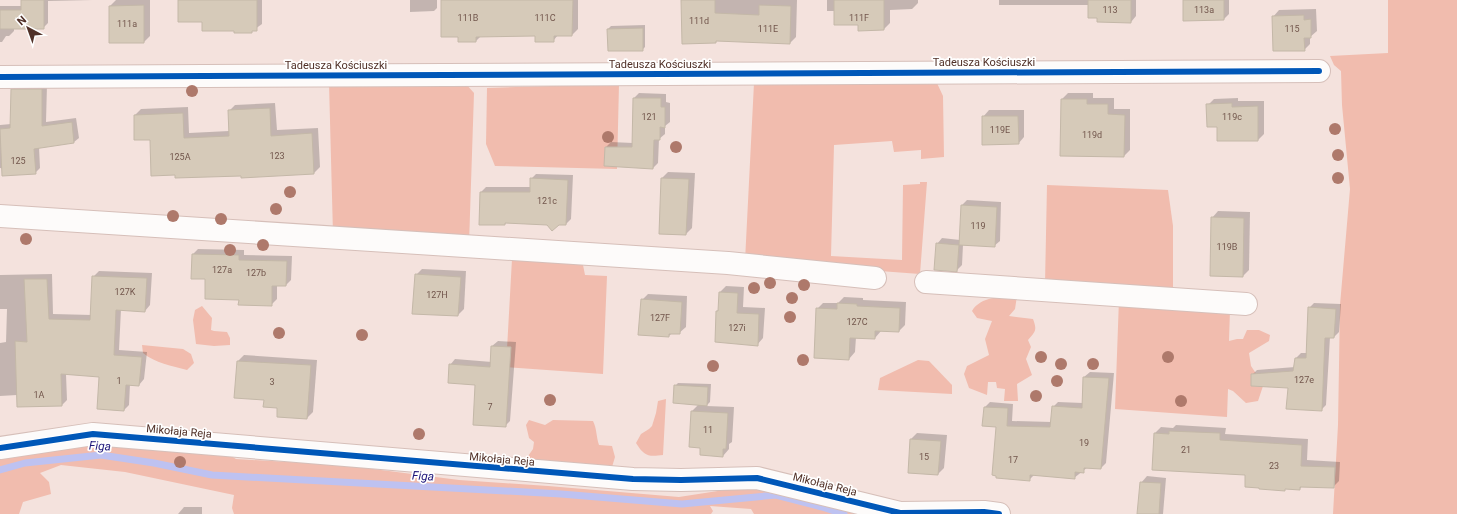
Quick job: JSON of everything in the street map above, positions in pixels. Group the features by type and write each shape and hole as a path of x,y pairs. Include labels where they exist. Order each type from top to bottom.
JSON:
{"street":[{"name":"Tadeusza Kościuszki","path":"0,77 1319,71"},
{"path":"0,216 728,263 875,278"},
{"path":"926,282 1246,304"},
{"name":"Mikołaja Reja","path":"0,448 93,434 633,479 681,480 757,478 900,513 984,512 999,514"}],"shaded area":[{"path":"1388,0 1457,0 1457,514 1333,514 1338,425 1340,305 1350,189 1342,105 1341,71 1334,65 1330,56 1388,53"},
{"path":"936,81 943,96 944,157 921,159 921,150 894,152 892,141 834,145 831,256 902,260 903,185 927,182 920,274 745,261 754,83"},
{"path":"329,83 465,83 474,93 469,244 333,234"},
{"path":"619,84 617,169 495,166 486,144 487,88"},
{"path":"1047,185 1168,190 1173,226 1173,293 1045,284"},
{"path":"512,259 583,265 585,275 607,276 603,374 506,367"},
{"path":"1017,296 1015,309 1009,316 1033,319 1035,326 1034,332 1028,340 1031,347 1026,359 1032,375 1017,384 1018,401 1004,401 1005,389 997,388 996,382 988,382 987,395 969,388 964,374 967,366 989,355 985,339 992,321 977,318 972,311 981,302 992,298"},
{"path":"1119,299 1230,310 1229,341 1243,339 1247,330 1259,330 1270,335 1269,341 1249,353 1251,366 1263,386 1258,401 1246,403 1233,391 1228,389 1227,417 1115,409"},
{"path":"202,306 212,318 211,330 227,332 230,338 230,345 214,346 196,344 193,320 195,310"},
{"path":"142,345 183,349 191,354 194,363 187,370 164,364 143,353"},
{"path":"918,360 929,361 952,385 952,394 878,390 880,378"},
{"path":"666,399 663,455 650,456 641,451 636,443 641,434 652,426 658,401"},
{"path":"529,420 545,425 553,420 593,421 599,445 612,446 615,457 612,467 528,466 526,459 533,449 534,442 529,438 526,425"},
{"path":"79,446 151,448 231,456 236,459 342,465 459,480 679,497 750,486 870,514 754,514 751,509 710,506 713,511 711,514 234,514 232,508 234,495 125,472 61,465 40,473 49,482 51,494 23,502 19,514 0,514 0,455"}],"building":[{"path":"21,0 44,0 44,29 0,29 0,10 21,10"},
{"path":"178,0 257,0 257,31 252,31 252,33 234,33 234,31 202,31 202,22 178,22"},
{"path":"441,0 573,0 572,36 554,36 554,42 535,42 535,36 476,37 476,42 458,42 458,37 441,37"},
{"path":"681,0 715,0 715,13 759,15 759,5 791,6 790,44 716,41 716,43 682,44"},
{"path":"834,0 884,0 884,30 858,31 858,25 834,25"},
{"path":"1088,0 1131,0 1131,23 1097,22 1097,18 1088,18"},
{"path":"1183,0 1224,0 1224,20 1183,21"},
{"path":"144,5 144,43 109,43 109,6"},
{"path":"1304,15 1304,20 1311,19 1311,38 1304,38 1305,51 1273,51 1272,16"},
{"path":"643,28 643,51 608,51 607,29"},
{"path":"11,89 42,89 42,126 72,122 74,143 34,149 36,174 2,176 0,129 10,128"},
{"path":"633,98 661,98 661,107 665,107 665,128 660,127 660,140 654,140 653,169 604,166 605,147 632,147"},
{"path":"1061,99 1087,99 1087,104 1108,104 1108,114 1125,115 1124,157 1060,156"},
{"path":"1232,103 1232,107 1258,106 1258,141 1217,141 1217,127 1207,127 1206,104"},
{"path":"270,108 271,136 312,133 314,174 241,178 241,176 175,178 175,175 151,176 150,140 134,140 134,115 183,113 184,138 229,136 228,110"},
{"path":"982,116 1018,116 1019,144 982,145"},
{"path":"530,178 568,180 566,225 559,225 552,231 547,225 505,223 505,225 479,225 480,192 530,192"},
{"path":"661,178 689,179 686,235 659,234"},
{"path":"961,205 997,207 995,247 959,245"},
{"path":"1211,217 1244,218 1243,277 1210,276"},
{"path":"936,243 959,245 957,272 934,270"},
{"path":"192,254 239,255 239,260 287,261 286,286 272,286 272,306 238,305 239,300 205,299 205,279 191,279"},
{"path":"415,274 461,277 458,316 412,314"},
{"path":"92,276 147,278 145,312 116,310 114,355 142,357 139,386 126,385 124,411 97,409 99,377 61,374 62,406 17,407 15,341 27,342 24,279 47,279 49,319 90,320"},
{"path":"719,292 738,293 737,313 759,314 758,346 715,342 716,311 718,311"},
{"path":"641,299 682,302 680,334 669,334 669,337 638,335"},
{"path":"837,303 857,304 857,306 900,308 899,332 875,331 875,339 850,338 849,360 814,358 816,308 837,309"},
{"path":"1308,307 1336,309 1334,338 1325,338 1322,411 1286,409 1288,388 1251,386 1251,374 1293,371 1295,358 1306,358"},
{"path":"491,346 511,347 506,427 473,425 475,385 448,383 449,364 490,367"},
{"path":"237,361 311,365 307,419 277,417 277,408 263,407 264,400 234,398"},
{"path":"1083,377 1109,378 1101,469 1084,468 1084,473 1075,472 1075,479 1030,475 1030,481 996,478 996,476 992,475 996,427 982,426 984,407 1008,408 1007,426 1050,427 1052,406 1082,408"},
{"path":"674,385 708,387 707,406 673,403"},
{"path":"691,411 728,413 726,449 723,449 723,457 700,455 700,448 689,447"},
{"path":"1169,431 1220,433 1220,440 1302,445 1301,466 1335,467 1334,488 1300,487 1300,490 1285,489 1285,491 1259,489 1245,487 1245,475 1152,470 1154,433 1169,434"},
{"path":"910,439 941,441 938,475 908,473"},
{"path":"1140,482 1161,483 1159,514 1137,514"}],"waterway":[{"name":"Figa","path":"0,470 25,463 101,455 154,463 212,475 561,494 682,504 776,495 844,514"}],"cycle path":[{"path":"0,77 1319,71"},
{"path":"0,448 93,434 633,479 681,480 757,478 900,513 984,512 999,514"}]}
